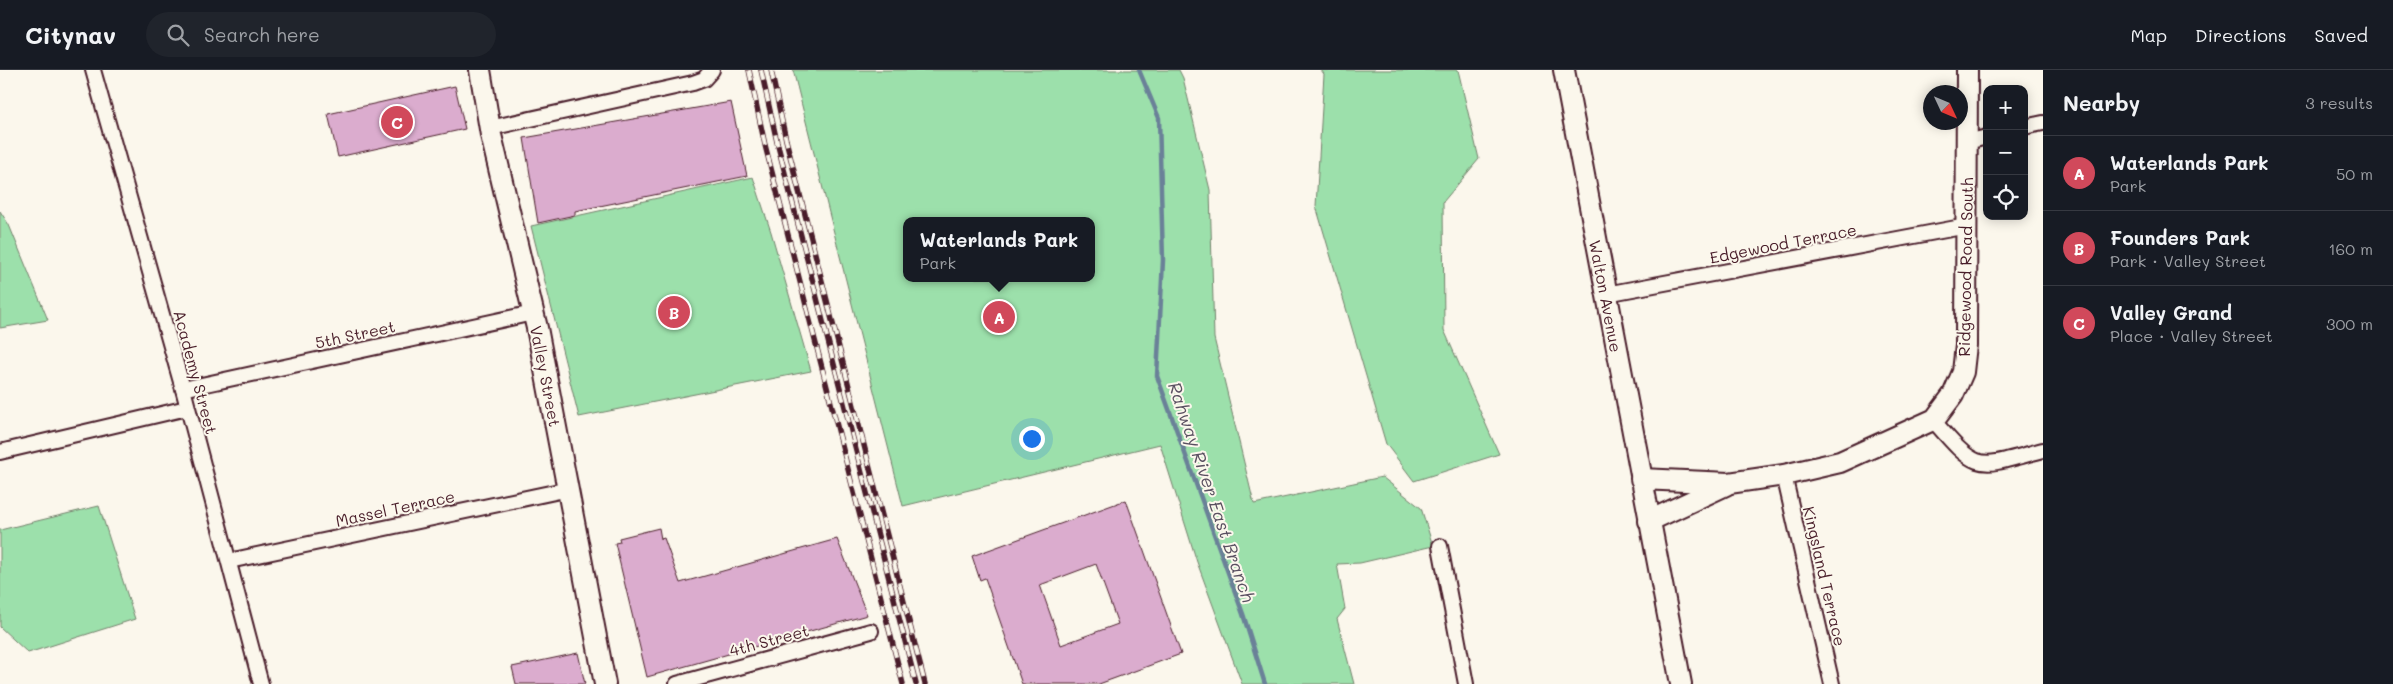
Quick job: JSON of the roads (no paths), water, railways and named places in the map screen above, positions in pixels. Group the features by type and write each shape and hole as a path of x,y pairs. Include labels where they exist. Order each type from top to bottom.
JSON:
{"street":[{"name":"Academy Street","path":"93,70 183,389 261,684"},
{"name":"Valley Street","path":"480,70 490,128 534,313 605,684"},
{"path":"490,128 693,83 704,79 712,70"},
{"name":"Walton Avenue","path":"1564,70 1680,684"},
{"name":"Ridgewood Road South","path":"1641,479 1730,483 1784,475 1840,462 1933,420 1953,395 1963,372 1966,345 1967,70"},
{"path":"2028,126 2043,123"},
{"path":"1967,142 1983,138"},
{"name":"Edgewood Terrace","path":"1606,294 1967,226"},
{"name":"5th Street","path":"183,389 534,313"},
{"path":"0,452 188,408"},
{"path":"1933,420 1968,458 1988,465 2043,450"},
{"name":"Kingsland Terrace","path":"1784,475 1832,684"},
{"name":"Ridgewood Road South","path":"1649,521 1730,483"},
{"name":"Massel Terrace","path":"229,561 568,489"},
{"path":"1440,546 1466,684"},
{"name":"4th Street","path":"677,684 871,632"}],"waterway":[{"name":"Rahway River East Branch","path":"1139,70 1159,118 1163,260 1157,376 1243,614 1265,684"}],"railway":[{"path":"749,70 765,145 903,684"},
{"path":"761,70 777,142 916,684"},
{"path":"771,70 786,140 925,684"}],"place":[{"name":"Valley Grand","path":"397,122"},
{"name":"Founders Park","path":"674,312"},
{"name":"Waterlands Park","path":"999,317"}]}
